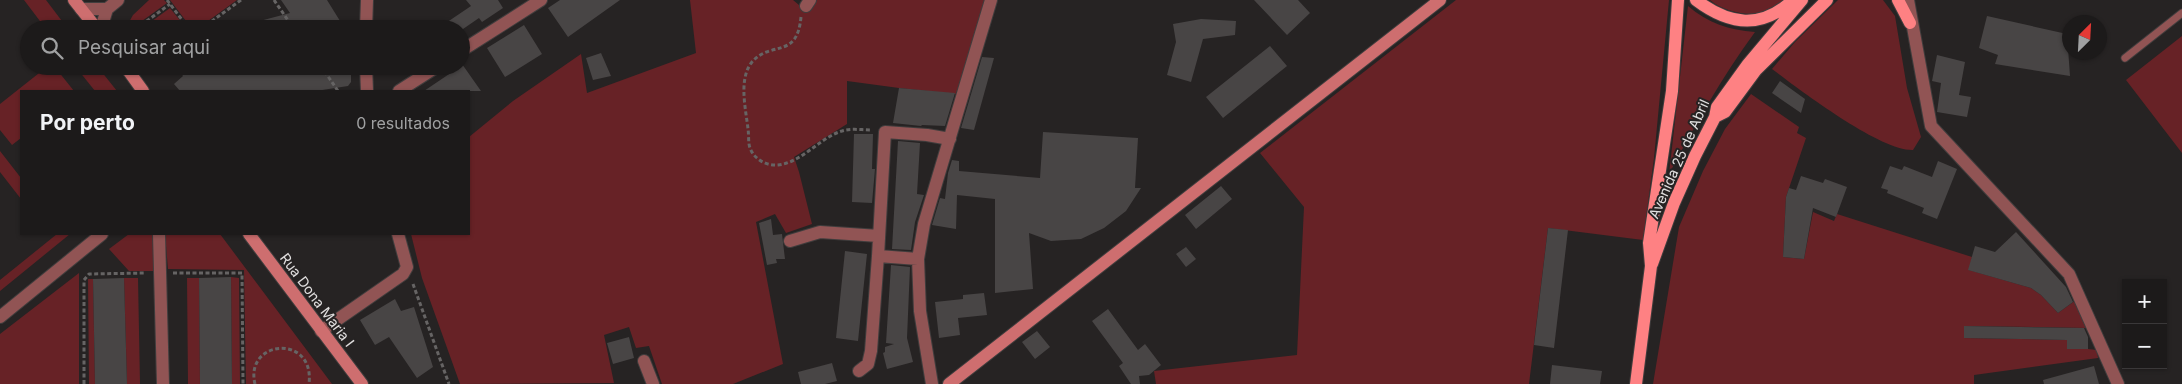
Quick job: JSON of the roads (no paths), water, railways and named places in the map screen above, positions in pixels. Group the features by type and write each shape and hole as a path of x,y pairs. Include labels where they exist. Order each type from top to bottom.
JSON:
{"main road":[{"path":"949,384 1440,0"},
{"name":"Avenida 25 de Abril","path":"1636,384 1650,266 1649,243 1672,91 1678,0"},
{"path":"1696,0 1709,10 1744,21 1771,16 1793,0"},
{"name":"Avenida 25 de Abril","path":"1650,266 1674,203 1715,117 1717,107 1748,64 1802,0"},
{"path":"1715,117 1725,112 1756,70 1827,0"},
{"path":"1898,0 1910,23"},
{"path":"78,5 90,20"},
{"path":"131,75 142,90"},
{"name":"Rua Dona Maria I","path":"250,235 362,384"}],"street":[{"path":"104,20 107,9 118,0"},
{"path":"366,0 366,20"},
{"path":"470,45 541,0"},
{"path":"932,384 922,330 918,259 924,224 991,0"},
{"path":"1908,0 1910,23 1930,126 2069,274 2118,384"},
{"path":"78,5 107,9"},
{"path":"366,75 367,90"},
{"path":"401,90 424,75"},
{"path":"859,372 868,364 871,351 885,132 927,135 950,139"},
{"path":"790,241 820,232 879,236"},
{"path":"0,317 101,235"},
{"path":"159,235 163,384"},
{"path":"321,331 403,274 407,268 398,235"},
{"path":"878,256 918,259"},
{"path":"644,361 653,384"}],"lane":[{"path":"2125,58 2182,13"}]}
